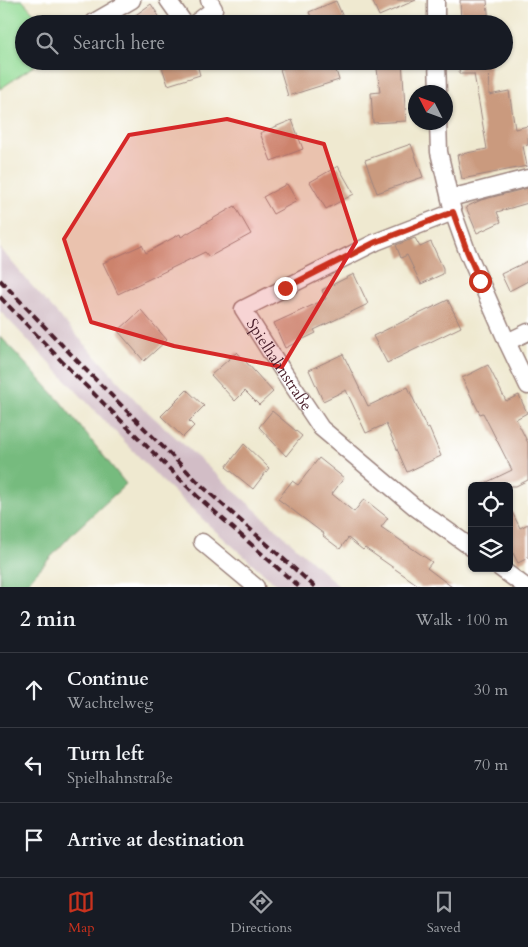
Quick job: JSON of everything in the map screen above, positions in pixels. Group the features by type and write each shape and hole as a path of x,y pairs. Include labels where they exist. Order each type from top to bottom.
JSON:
{"street":[{"path":"106,15 132,0"},
{"path":"168,0 179,15"},
{"path":"206,15 214,9 209,0"},
{"path":"436,0 436,15"},
{"path":"437,70 438,85"},
{"path":"438,130 439,152 451,205 467,251 528,386"},
{"path":"451,205 528,178"},
{"name":"Spielhahnstraße","path":"451,205 243,309 321,428 416,508 468,545"},
{"path":"507,342 528,332"},
{"path":"202,542 256,587"},
{"path":"505,572 526,587"}],"highlighted area":[{"path":"227,119 324,144 356,242 282,367 174,346 91,322 64,239 129,135"}],"shaded area":[{"path":"0,248 139,404 340,587 279,587 161,480 0,311"}],"green space":[{"path":"0,0 22,0 36,15 15,15 15,70 28,70 0,89"},
{"path":"0,336 59,400 126,484 75,531 23,587 0,587"}],"building":[{"path":"372,0 416,0 381,15 379,15"},
{"path":"460,0 487,0 488,15 461,15"},
{"path":"336,1 342,15 310,15 309,12"},
{"path":"151,4 158,15 136,15"},
{"path":"163,70 199,70 200,75 168,85"},
{"path":"280,70 336,70 339,80 288,96"},
{"path":"377,70 403,70 406,121 373,123 371,93 380,92"},
{"path":"459,70 490,70 489,95 509,91 515,129 528,126 528,145 523,146 527,166 462,179 457,155 487,149 474,74 459,74"},
{"path":"292,120 303,149 271,161 260,133"},
{"path":"411,144 423,177 377,193 365,160"},
{"path":"338,166 354,194 326,209 310,182"},
{"path":"287,184 297,201 273,214 263,197"},
{"path":"528,188 528,203 497,212 501,222 477,233 466,207 481,200"},
{"path":"235,206 251,234 209,257 205,252 118,294 103,263 142,245 146,253 180,234 181,237"},
{"path":"415,238 420,247 431,242 443,268 443,274 421,284 407,255 401,258 396,245"},
{"path":"528,261 528,281 509,291 501,274"},
{"path":"354,274 368,304 314,330 316,333 285,348 274,323 326,299 322,290"},
{"path":"448,300 461,327 387,363 373,336"},
{"path":"141,310 167,340 144,361 118,331"},
{"path":"237,352 273,392 259,405 245,391 235,401 211,375"},
{"path":"343,354 368,406 408,387 441,456 407,472 386,424 366,433 346,390 323,401 309,370"},
{"path":"488,365 506,401 519,395 527,413 516,419 528,443 528,480 516,486 513,486 513,482 487,482 512,470 483,413 480,414 462,378"},
{"path":"187,390 204,406 189,421 194,426 183,437 161,416"},
{"path":"272,411 302,436 286,456 259,427"},
{"path":"244,444 269,468 253,489 226,467"},
{"path":"319,458 344,478 332,494 354,512 364,499 388,518 381,527 432,562 427,568 452,587 421,587 365,548 363,550 348,538 340,549 323,536 324,534 278,499 292,481 298,485"},
{"path":"513,514 520,528 528,524 528,558 518,563 513,553"}],"railway":[{"path":"0,280 85,369 203,487 315,587"},
{"path":"0,297 76,376 197,496 299,587"}],"route":[{"path":"285,288 376,242 453,212 480,281"}]}
